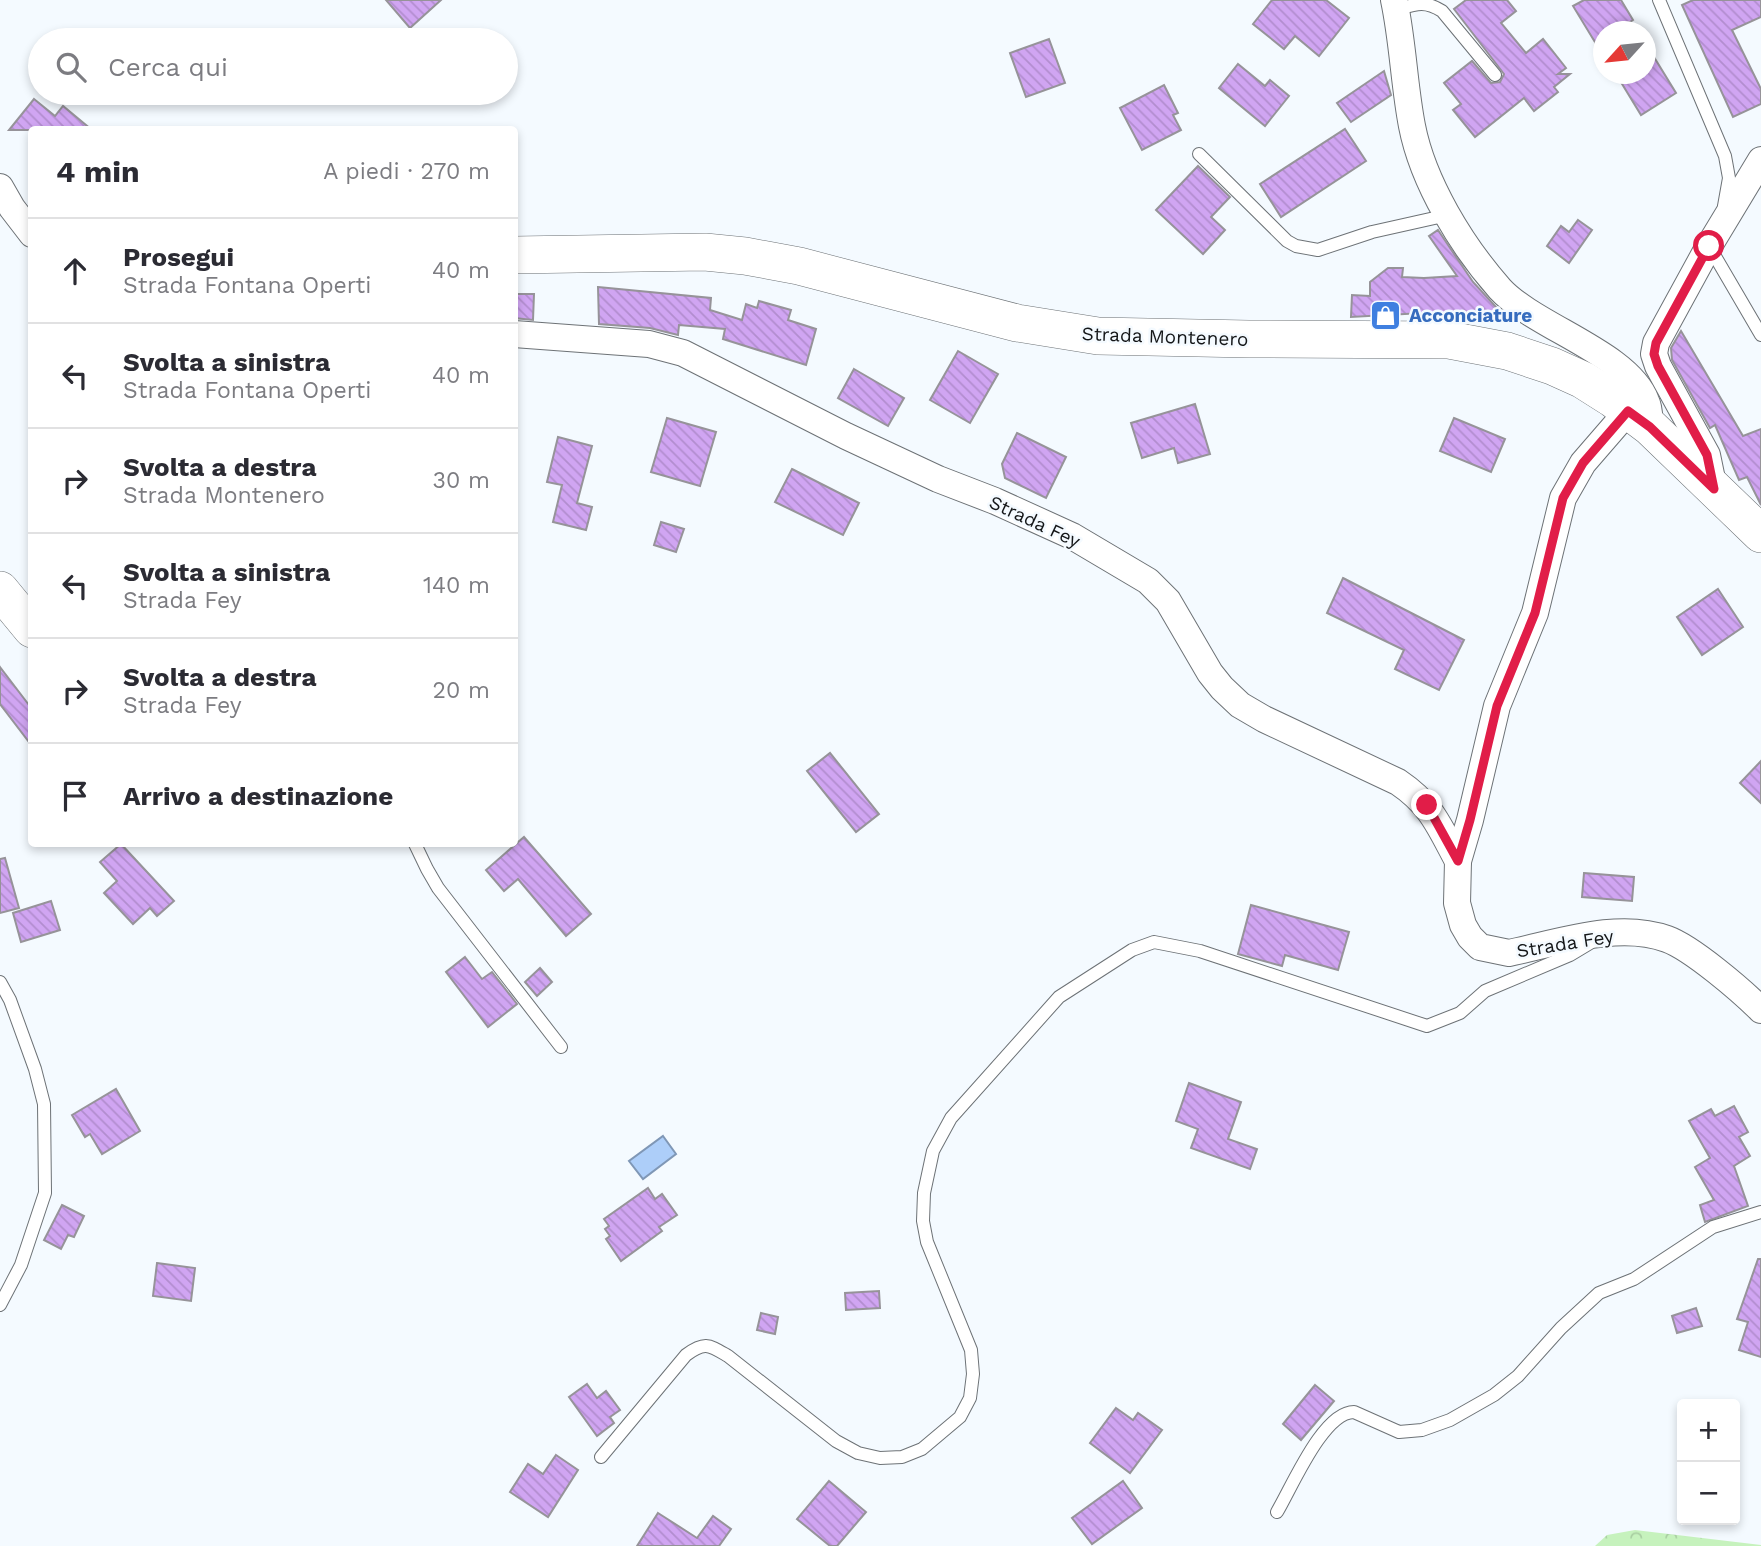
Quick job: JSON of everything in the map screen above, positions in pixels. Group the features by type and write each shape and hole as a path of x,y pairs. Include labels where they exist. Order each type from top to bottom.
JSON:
{"main road":[{"name":"Strada Montenero","path":"518,255 705,252 745,256 799,266 1017,323 1098,336 1449,340 1507,351 1583,380 1639,419 1761,534"},
{"path":"0,590 28,624"}],"street":[{"path":"1395,5 1412,125 1419,154 1448,215 1488,274 1503,291 1522,307 1606,358 1631,379 1646,400 1639,419"},
{"path":"1714,489 1707,455 1654,354 1656,343 1714,237 1761,160"},
{"path":"0,187 28,229"},
{"name":"Strada Fey","path":"518,334 649,344 683,354 938,480 995,501 1072,536 1148,581 1168,601 1210,673 1240,705 1264,719 1389,777 1414,793 1427,805 1458,861"},
{"name":"Strada Fey","path":"1639,419 1583,463 1563,498 1535,613 1497,706 1458,861 1457,903 1464,925 1480,947 1509,953 1605,933 1643,934 1666,939 1679,945 1747,996 1761,1010"}],"lane":[{"path":"1659,0 1725,156 1729,178 1714,237 1761,335"},
{"path":"1395,5 1423,2 1433,4 1442,11 1495,75"},
{"path":"1199,153 1287,241 1304,248 1327,248 1372,232 1448,215"},
{"path":"416,847 438,888 561,1047"},
{"path":"601,1457 686,1355 699,1346 711,1346 728,1356 836,1441 858,1453 880,1458 902,1457 922,1449 960,1417 970,1398 973,1374 971,1350 927,1242 923,1221 924,1193 933,1151 950,1118 1059,996 1132,950 1154,942 1200,951 1426,1026 1461,1013 1485,991 1570,955 1605,933"},
{"path":"0,982 10,1000 35,1069 44,1104 45,1193 21,1265 0,1305"},
{"path":"1278,1512 1316,1442 1336,1418 1347,1412 1354,1412 1399,1432 1422,1430 1450,1420 1494,1395 1518,1376 1561,1328 1599,1293 1634,1279 1713,1227 1761,1212"}],"green space":[{"path":"1635,1530 1761,1546 1595,1546 1607,1535"}],"water":[{"path":"663,1136 676,1154 643,1179 629,1161"}],"building":[{"path":"386,0 441,0 410,28"},
{"path":"1272,0 1326,0 1349,18 1319,56 1295,36 1284,49 1253,24"},
{"path":"1466,0 1507,0 1516,11 1501,23 1526,53 1543,39 1566,68 1558,74 1570,74 1554,87 1558,92 1534,111 1524,98 1475,137 1453,110 1461,104 1444,83 1472,61 1491,83 1500,82 1504,74 1454,9"},
{"path":"1584,0 1621,0 1633,20 1593,21 1593,39 1573,6"},
{"path":"1693,0 1761,0 1761,17 1732,30 1761,89 1761,104 1733,117 1682,5"},
{"path":"1049,39 1065,83 1026,97 1010,53"},
{"path":"1656,60 1676,93 1641,115 1622,84 1656,84"},
{"path":"1238,64 1265,86 1270,80 1289,96 1265,126 1219,88"},
{"path":"1384,71 1391,95 1351,122 1337,103"},
{"path":"1164,85 1178,113 1173,115 1181,130 1142,150 1120,108"},
{"path":"29,105 41,105 55,116 63,106 87,126 28,126 28,130 9,130"},
{"path":"1345,129 1366,161 1281,217 1260,184"},
{"path":"1198,166 1230,197 1211,217 1225,230 1203,254 1156,210"},
{"path":"1578,220 1592,230 1569,263 1547,246 1561,226 1569,232"},
{"path":"1438,230 1473,282 1496,307 1494,319 1423,313 1351,317 1352,295 1370,296 1370,282 1388,268 1403,268 1402,277 1457,276 1429,236"},
{"path":"598,287 711,298 710,310 742,320 746,304 757,308 759,301 791,310 788,320 816,329 806,365 723,339 725,329 679,325 678,335 650,328 599,324"},
{"path":"518,294 534,294 533,320 518,318"},
{"path":"1681,331 1743,436 1761,429 1761,505 1747,477 1739,480 1715,425 1710,428 1672,360 1671,348"},
{"path":"958,351 998,374 970,423 930,400"},
{"path":"854,369 904,398 888,426 838,398"},
{"path":"1195,404 1210,454 1178,463 1174,448 1142,458 1131,423"},
{"path":"667,418 716,432 700,486 651,472"},
{"path":"1454,418 1505,439 1491,472 1440,451"},
{"path":"1017,433 1066,457 1046,498 1005,478 1002,464"},
{"path":"558,437 592,446 577,503 592,507 586,530 553,522 562,485 547,482"},
{"path":"792,469 859,503 843,535 775,502"},
{"path":"661,522 684,529 676,552 654,545"},
{"path":"1343,578 1464,640 1439,690 1395,669 1404,650 1327,613"},
{"path":"1718,589 1743,627 1702,655 1677,617"},
{"path":"0,667 28,704 28,741 0,704"},
{"path":"830,753 879,814 856,832 807,771"},
{"path":"1761,761 1761,803 1740,783"},
{"path":"524,837 591,914 566,936 518,879 504,891 486,870 512,847 518,847 518,842"},
{"path":"118,847 124,847 174,901 157,916 150,908 133,924 104,893 117,881 100,862"},
{"path":"5,858 19,908 0,913 0,859"},
{"path":"1584,873 1634,877 1632,901 1582,897"},
{"path":"51,901 60,930 21,942 13,913"},
{"path":"1251,905 1349,932 1338,970 1285,955 1282,966 1238,954"},
{"path":"465,957 482,979 492,972 517,1004 488,1027 446,972"},
{"path":"540,968 552,982 537,996 525,982"},
{"path":"1189,1083 1241,1102 1228,1139 1257,1149 1250,1169 1191,1148 1198,1129 1176,1121"},
{"path":"116,1089 140,1131 102,1154 90,1134 85,1137 72,1115"},
{"path":"1734,1106 1748,1132 1739,1137 1750,1156 1734,1166 1748,1206 1705,1222 1700,1205 1714,1200 1695,1167 1710,1158 1689,1121 1711,1109 1715,1116"},
{"path":"648,1188 655,1199 662,1194 677,1215 659,1227 662,1231 621,1261 606,1239 610,1236 605,1229 609,1226 604,1219"},
{"path":"62,1205 84,1216 74,1237 68,1235 61,1249 44,1240"},
{"path":"1758,1259 1761,1259 1761,1357 1739,1350 1748,1322 1737,1319"},
{"path":"157,1263 195,1268 191,1301 153,1296"},
{"path":"879,1291 880,1308 846,1310 845,1293"},
{"path":"1696,1308 1702,1326 1677,1333 1672,1316"},
{"path":"761,1313 778,1317 775,1334 757,1330"},
{"path":"587,1384 597,1398 606,1391 620,1410 610,1417 614,1423 597,1436 569,1397"},
{"path":"1315,1385 1334,1401 1301,1440 1283,1424"},
{"path":"1116,1408 1133,1420 1138,1413 1162,1430 1130,1473 1090,1443"},
{"path":"556,1455 578,1470 548,1517 510,1492 528,1464 543,1474"},
{"path":"829,1481 866,1512 837,1546 830,1546 797,1519"},
{"path":"1123,1481 1142,1508 1092,1544 1072,1518"},
{"path":"658,1513 697,1538 713,1516 731,1529 719,1546 637,1546"}],"place":[{"name":"Acconciature","path":"1386,315"}],"route":[{"path":"1427,805 1458,861 1497,706 1535,613 1563,498 1583,463 1628,411 1650,427 1714,489 1707,455 1654,354 1656,343 1709,246"}]}
